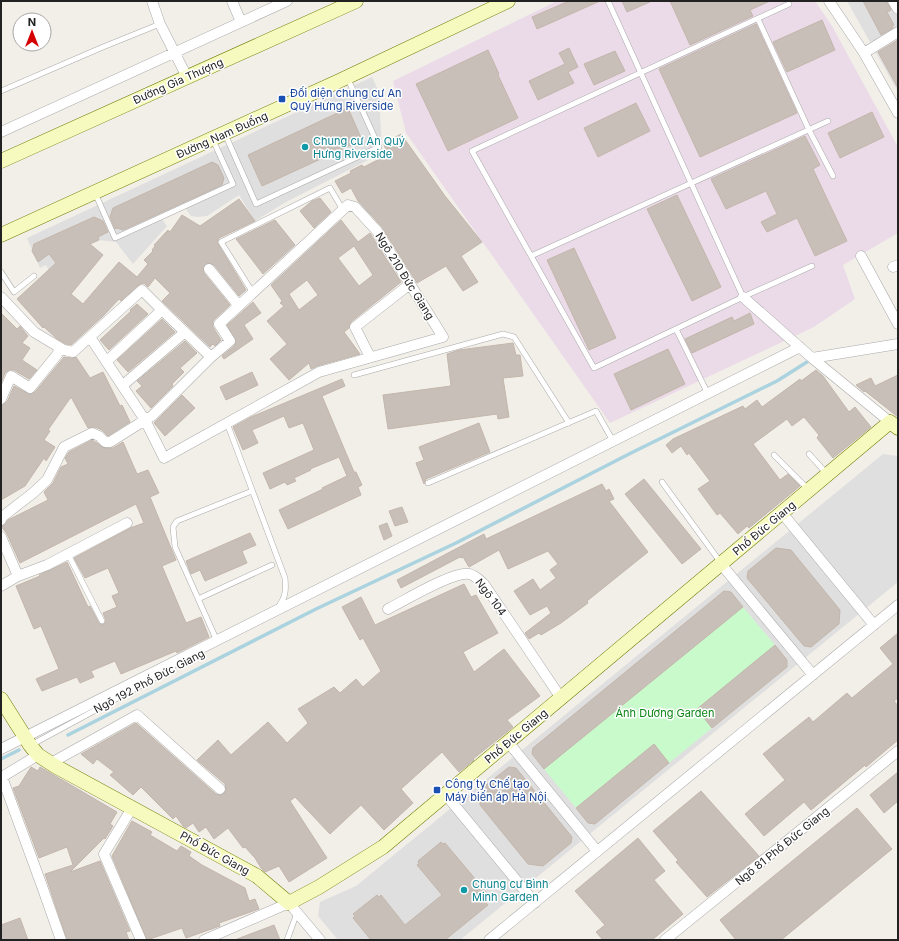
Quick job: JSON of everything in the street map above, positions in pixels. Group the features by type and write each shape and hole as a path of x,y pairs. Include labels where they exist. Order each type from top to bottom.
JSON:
{"street":[{"path":"152,1 160,24 187,77"},
{"path":"232,1 241,22"},
{"path":"1,132 287,1"},
{"name":"Đường Gia Thượng","path":"1,161 356,1"},
{"name":"Đường Nam Đuống","path":"1,235 348,78 508,1"},
{"path":"829,1 864,54 898,113"},
{"path":"893,1 898,9"},
{"path":"864,54 898,32"},
{"name":"Ngõ 210 Đức Giang","path":"146,420 164,458 319,372 443,337 377,231 355,207 348,205 343,210"},
{"path":"1,520 2,517 34,493 46,480 64,447 92,433 99,436 106,442 110,442 152,416 211,357 230,341 219,324 343,210"},
{"path":"861,256 898,324"},
{"path":"209,269 239,306"},
{"path":"370,357 355,327 410,284"},
{"path":"1,297 34,332 64,350 73,352 142,290 211,357"},
{"path":"743,297 812,358 894,425"},
{"path":"107,361 162,310"},
{"path":"123,385 185,332"},
{"path":"90,337 146,420"},
{"path":"812,358 898,344"},
{"path":"61,940 2,777 31,746 217,642 800,347"},
{"path":"1,399 12,376 30,388 60,350 64,350"},
{"name":"Phố Đức Giang","path":"1,699 31,746 51,764 257,876 293,908 319,887 383,846 446,795 827,475 894,425"},
{"path":"782,513 874,625"},
{"path":"1,586 18,576 47,565 127,523"},
{"path":"1,537 18,576"},
{"path":"721,564 813,675"},
{"name":"Ngõ 104","path":"388,609 451,578 464,573 471,574 484,584 561,698"},
{"path":"489,940 898,605"},
{"path":"51,764 137,715 220,789"},
{"path":"508,742 597,851"},
{"path":"1,749 31,746"},
{"name":"Ngõ 81 Phố Đức Giang","path":"665,940 898,751"},
{"path":"446,795 535,903"},
{"path":"132,808 104,854 141,940"},
{"path":"204,940 293,908 320,940"}],"lane":[{"path":"608,1 743,297"},
{"path":"789,4 641,74 472,151 594,368 812,266"},
{"path":"758,19 833,176"},
{"path":"1,91 102,47 160,24"},
{"path":"219,136 256,204 379,147 348,78"},
{"path":"531,256 828,121"},
{"path":"95,193 115,238 233,184 219,136"},
{"path":"253,293 221,242 330,188 343,210"},
{"path":"1,272 14,292 34,276"},
{"path":"676,329 708,394"},
{"path":"354,375 503,334 514,337 569,423"},
{"path":"428,483 596,411 614,441"},
{"path":"227,423 285,578 286,589 283,601 272,615"},
{"path":"809,454 827,475"},
{"path":"774,455 809,490"},
{"path":"662,482 721,564"},
{"path":"217,642 175,547 173,527 177,521 252,491"},
{"path":"68,554 102,621"},
{"path":"198,599 272,565"},
{"path":"287,940 293,908"}],"shaded area":[{"path":"557,1 815,1 832,26 898,147 898,233 843,265 855,299 814,327 610,423 406,133 393,81"},
{"path":"847,1 898,1 898,92"},
{"path":"372,77 379,92 382,153 286,202 255,221 239,195 207,216 191,216 185,208 162,219 167,226 133,264 116,242 99,240 84,246 49,270 46,265 40,268 27,238"},
{"path":"883,454 898,456 898,582 460,940 338,940 318,916 320,902 356,886"}],"green space":[{"name":"Ánh Dương Garden","path":"743,607 775,645 697,709 712,728 669,763 654,744 576,808 544,769"}],"building":[{"path":"569,1 600,1 537,29 532,17"},
{"path":"622,1 652,1 627,12"},
{"path":"670,1 770,1 750,10 753,16 690,45"},
{"path":"863,1 887,1 891,10 887,12 894,25 892,26 893,28 881,35"},
{"path":"822,20 835,50 787,72 773,42"},
{"path":"756,24 797,113 700,157 659,69"},
{"path":"898,40 898,88 878,52"},
{"path":"569,48 578,67 568,72 574,83 538,100 529,81 565,64 559,53"},
{"path":"488,50 518,118 448,151 416,84"},
{"path":"615,51 625,71 594,85 584,64"},
{"path":"636,103 650,131 598,157 584,128"},
{"name":"Chung cư An Quý Hưng Riverside","path":"348,108 362,140 262,186 248,155"},
{"path":"872,112 884,137 840,158 828,133"},
{"path":"401,134 445,196 482,242 461,256 478,282 463,291 446,266 417,283 382,227 358,201 351,188 342,193 335,181 351,173 350,171 362,165 364,167 387,155 384,144"},
{"path":"805,136 820,165 813,169 847,241 815,256 797,218 767,232 761,222 777,214 766,191 726,209 711,179"},
{"path":"212,162 218,165 224,178 222,185 123,230 117,228 115,229 110,217 113,208"},
{"path":"677,195 721,287 692,301 647,209"},
{"path":"320,198 331,212 314,228 300,211 312,201"},
{"path":"239,199 255,221 219,238 217,242 246,290 239,296 214,265 208,263 203,267 204,273 230,305 213,321 213,327 221,340 215,346 213,344 210,347 162,301 170,293 155,278 148,287 144,283 140,284 121,301 119,299 103,316 71,345 66,344 56,338 44,327 43,328 17,299 56,263 49,254 38,262 32,251 34,244 94,217 103,221 108,232 98,237 99,240 90,244 103,255 71,294 83,304 119,262 137,277 148,264 144,260 153,251 154,245 168,230 170,232 182,215 200,226"},
{"path":"275,220 295,245 263,274 236,239"},
{"path":"341,220 358,242 370,233 401,282 351,322 349,328 344,332 360,354 311,369 309,363 289,380 270,359 287,344 267,321 284,306 280,303 282,301 271,285","holes":["354,246 373,275 359,286 338,258","307,280 318,295 299,310 289,294"]},
{"path":"574,248 616,338 589,350 547,260"},
{"path":"253,302 261,313 244,325 253,339 224,359 222,356 234,346 236,341 227,325"},
{"path":"137,304 148,314 109,350 100,340"},
{"path":"1,313 17,329 20,326 28,336 22,343 30,348 22,360 37,370 29,379 14,370 10,370 5,373 1,383"},
{"path":"750,313 754,324 692,353 685,339 732,317 734,321"},
{"path":"162,319 175,332 128,372 117,360"},
{"path":"185,341 197,353 180,368 184,372 172,384 173,386 151,408 136,391 142,386 137,381"},
{"path":"513,343 516,355 520,355 523,376 503,378 509,417 498,419 497,414 388,429 383,395 451,386 447,354 459,350"},
{"path":"668,349 685,384 631,410 614,374"},
{"path":"64,357 76,357 90,378 103,372 130,422 108,436 102,430 95,427 88,428 71,397 48,430 50,431 44,440 55,447 46,461 44,458 25,486 1,500 1,405 7,402 14,386 29,394 35,392"},
{"path":"816,370 823,376 849,412 855,407 871,427 833,458 817,438 819,435 804,417 792,426 787,419 753,444 780,480 788,474 800,486 749,528 747,526 738,534 720,513 717,515 698,489 710,481 689,453 687,455 681,446 672,453 666,445 673,439 743,406 745,409 757,400 762,407 800,379 801,381"},
{"path":"252,372 258,385 226,400 220,387"},
{"path":"898,375 898,417 856,385 871,378 875,386"},
{"path":"342,379 345,386 322,396 354,472 356,472 362,485 358,487 361,495 288,529 279,510 347,476 339,457 310,469 311,470 294,478 296,481 287,485 285,482 270,489 263,473 314,450 303,423 289,428 284,416 252,430 258,443 243,450 233,427 251,417"},
{"path":"182,395 195,408 165,436 154,423"},
{"path":"479,423 490,452 426,479 424,484 416,463 424,460 419,447"},
{"path":"92,440 105,448 113,448 123,442 137,474 148,470 159,493 150,497 176,560 162,566 186,623 201,617 209,637 177,653 176,651 121,674 115,661 91,671 94,677 80,683 77,677 42,691 36,679 59,669 41,626 34,629 16,586 67,562 88,607 90,606 99,623 103,625 106,621 103,613 117,607 112,596 119,593 108,568 85,578 74,558 130,528 144,523 136,504 20,563 7,534 1,526 5,525 8,520 48,500 44,492 53,483 61,467 68,464 65,458 69,452"},
{"path":"644,479 701,549 682,564 625,494"},
{"path":"602,484 606,491 609,489 614,499 609,501 648,552 587,601 588,603 561,623 541,635 539,633 529,639 525,633 551,613 547,606 530,615 514,591 533,579 540,590 556,578 550,570 558,564 548,551 508,569 499,550 469,567 463,557 460,557 401,588 397,580 484,534 486,539"},
{"path":"402,507 408,522 395,526 389,511"},
{"path":"387,523 392,536 384,540 379,526"},
{"path":"250,533 256,545 242,551 247,563 205,581 200,570 191,574 186,561"},
{"path":"776,548 791,550 840,610 839,624 811,647 804,646 747,578 748,571"},
{"path":"464,584 471,597 476,595 498,633 463,652 474,672 504,649 540,696 507,720 513,727 459,772 442,752 401,789 413,803 384,830 361,805 330,834 295,797 290,801 327,858 289,882 279,866 265,872 245,847 243,848 228,828 214,839 206,827 199,832 193,823 186,828 176,816 173,819 141,787 133,795 110,775 114,772 97,759 93,764 81,754 136,723 216,794 222,795 226,791 225,784 197,760 218,740 231,755 268,722 287,743 308,723 298,709 334,687 340,693 356,679 363,687 381,671 363,638 360,640 342,607 361,597 375,625"},
{"path":"724,591 731,592 743,607 544,769 532,754 533,748"},
{"path":"898,633 898,698 894,701 898,706 898,740 866,767 865,765 811,810 804,802 764,836 745,814 785,780 763,754 809,717 813,722 847,693 852,698 893,664 880,648"},
{"path":"775,645 787,660 787,667 712,728 697,709"},
{"path":"654,744 669,763 595,824 588,823 576,808"},
{"path":"31,767 38,771 40,767 117,812 110,824 113,826 105,839 104,838 70,872 100,861 130,931 126,932 129,940 67,940 45,874 73,865 67,847 39,858 13,788 19,786"},
{"path":"509,767 516,768 572,837 571,843 543,866 528,864 480,805 480,790"},
{"path":"898,772 898,801 884,813 870,795"},
{"path":"701,791 759,856 707,897 676,862 678,860 653,831"},
{"path":"857,808 892,849 781,940 736,940 720,920"},
{"path":"132,821 152,832 150,835 177,851 181,846 191,852 189,856 202,865 245,888 249,901 255,899 259,909 219,923 220,926 186,938 182,928 147,940 112,856"},
{"path":"638,838 665,871 654,880 683,914 652,940 603,940 596,932 605,925 575,891"},
{"name":"Chung cư Bình Minh Garden","path":"441,842 443,844 445,843 487,893 481,897 488,905 445,940 371,940 353,918 355,916 353,914 377,895 379,897 381,895 405,925 442,895 417,865 419,864 418,861"},
{"path":"20,918 28,940 1,940 1,925"},
{"path":"274,925 280,940 237,940 237,939"}],"waterway":[{"path":"68,735 316,609 456,543 631,453 777,381 807,362"},
{"path":"1,759 19,750"}],"place":[{"name":"Đối diện chung cư An Quý Hưng Riverside","path":"282,99"},
{"name":"Chung cư An Quý Hưng Riverside","path":"305,147"},
{"name":"Công ty Chế tạo Máy biến áp Hà Nội","path":"437,790"},
{"name":"Chung cư Bình Minh Garden","path":"464,890"}]}
